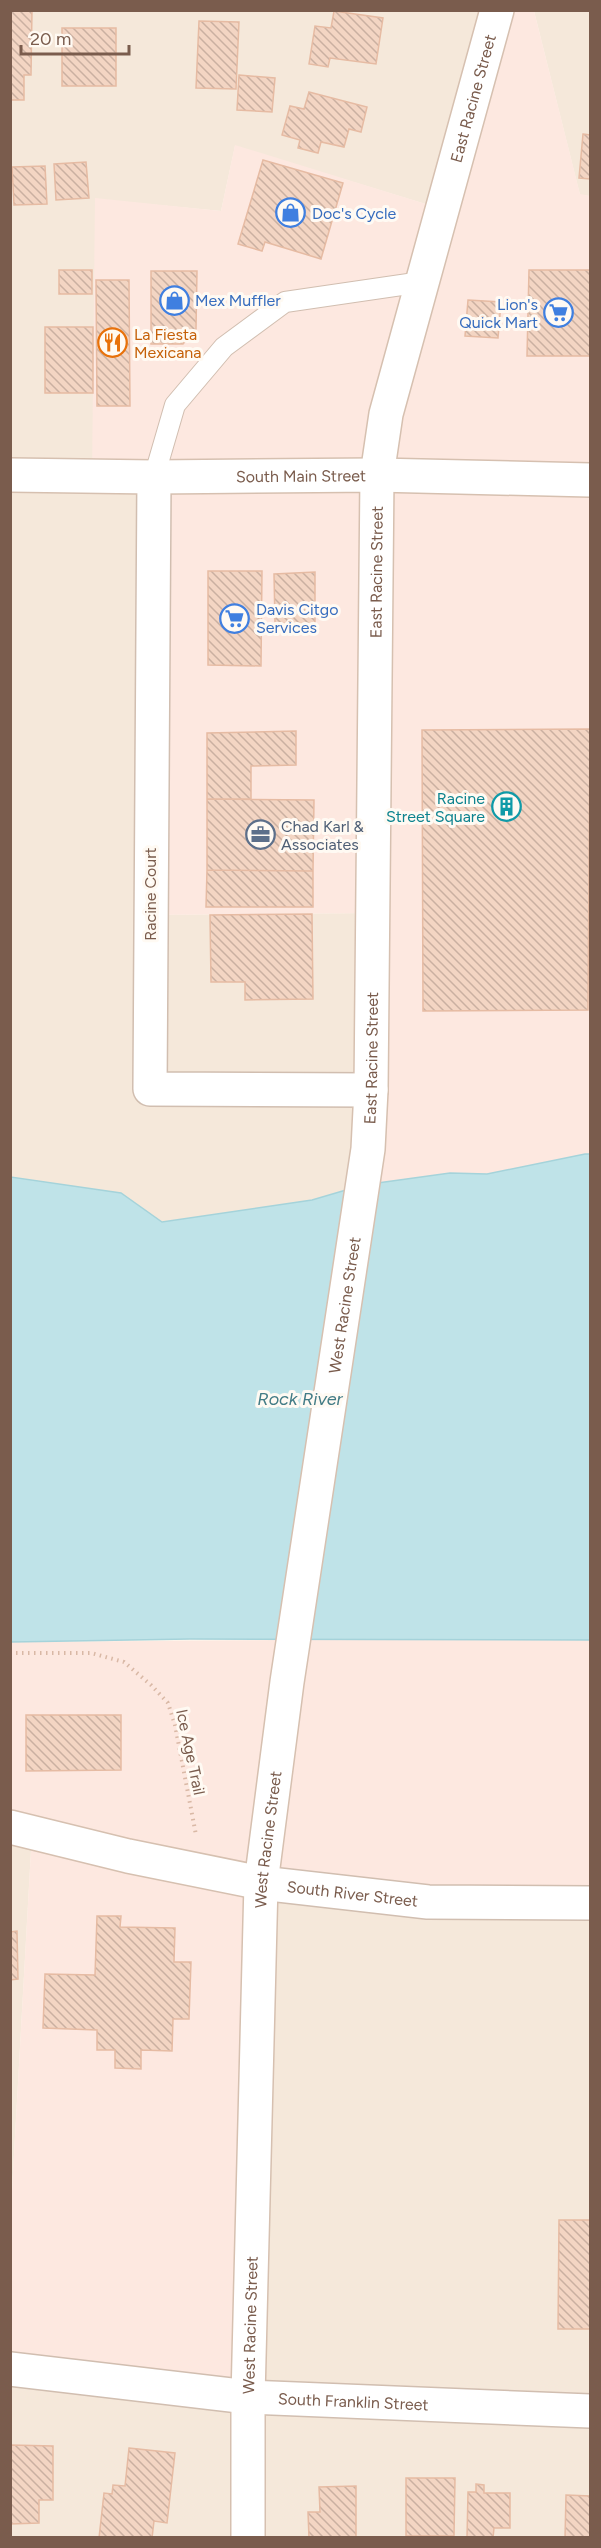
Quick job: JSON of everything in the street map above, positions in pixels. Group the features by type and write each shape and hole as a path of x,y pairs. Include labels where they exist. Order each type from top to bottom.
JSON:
{"main road":[{"name":"East Racine Street","path":"368,1149 371,1090 378,475 386,414 497,10"},
{"name":"South Main Street","path":"10,475 154,477 378,475 591,480"},
{"name":"Racine Court","path":"154,477 150,1089 371,1090"},
{"name":"West Racine Street","path":"248,2538 248,2397 261,1883 287,1682 368,1149"},
{"name":"South River Street","path":"10,1827 128,1856 261,1883 428,1902 591,1903"},
{"name":"South Franklin Street","path":"10,2368 248,2397 591,2411"}],"lane":[{"path":"154,477 175,405 224,347 285,302 422,282"}],"path":[{"name":"Ice Age Trail","path":"10,1653 91,1653 124,1662 168,1703 175,1725 203,1871"}],"shaded area":[{"path":"11,11 497,11 442,209 235,146 221,211 95,199 154,477 151,915 373,913 363,1185 312,1200 162,1222 120,1193 11,1177"},
{"path":"497,11 534,11 580,194 590,196 590,1154 487,1174 450,1173 363,1185 373,913 150,915 154,477 92,476 95,198 221,211 235,145 442,209"},
{"path":"534,11 590,11 590,196 580,195"},
{"path":"590,1640 590,1903 261,1883 248,2397 11,2369 11,2208 32,1832 11,1827 11,1642"},
{"path":"11,1827 32,1832 11,2208"},
{"path":"261,1883 590,1903 590,2537 11,2538 11,2369"}],"water":[{"name":"Rock River","path":"590,1154 590,1640 190,1639 11,1642 11,1177 121,1193 162,1222 312,1200 363,1185 450,1173 487,1174"}],"building":[{"path":"10,10 32,10 31,75 24,75 24,100 10,100"},
{"path":"334,11 383,18 376,64 330,58 328,67 309,64 315,26 331,28"},
{"path":"199,21 239,22 236,89 196,88"},
{"path":"62,28 116,28 116,86 62,86"},
{"path":"239,75 275,78 272,112 237,110"},
{"path":"309,92 367,107 361,132 349,129 344,147 321,142 318,153 298,148 300,140 282,135 290,106 304,109"},
{"path":"583,134 590,135 590,179 579,178"},
{"name":"Doc's Cycle","path":"263,160 343,183 321,259 265,242 262,251 238,244"},
{"path":"86,162 89,198 56,200 54,164"},
{"path":"45,166 47,204 14,205 12,167"},
{"path":"59,270 92,270 92,294 59,294"},
{"name":"Lion's Quick Mart","path":"529,270 590,270 590,356 527,356"},
{"name":"Mex Muffler","path":"151,271 197,271 196,329 183,344 151,344"},
{"name":"La Fiesta Mexicana","path":"96,280 129,280 130,406 97,406"},
{"path":"468,300 501,302 498,338 465,336"},
{"path":"45,327 93,327 93,393 45,393"},
{"name":"Davis Citgo Services","path":"208,571 262,571 261,666 208,665"},
{"path":"315,572 315,624 275,623 274,574"},
{"name":"Racine Street Square","path":"590,729 588,1010 423,1011 422,730"},
{"path":"296,731 296,765 251,766 251,799 207,799 207,733"},
{"name":"Chad Karl & Associates","path":"207,799 314,800 313,871 207,870"},
{"path":"207,870 313,871 313,907 206,907"},
{"path":"312,914 313,999 245,1000 245,982 211,982 210,915"},
{"path":"26,1715 121,1715 121,1770 26,1771"},
{"path":"97,1916 121,1916 120,1927 175,1928 174,1962 191,1962 189,2019 173,2019 172,2051 141,2050 141,2069 115,2068 115,2050 97,2050 97,2030 43,2028 45,1974 95,1975"},
{"path":"17,1931 18,1979 10,1980 10,1932"},
{"path":"559,2220 590,2220 590,2329 558,2329"},
{"path":"10,2445 53,2446 53,2500 39,2500 39,2523 10,2524"},
{"path":"129,2448 175,2453 167,2523 154,2521 152,2538 99,2538 104,2493 112,2494 113,2485 125,2486"},
{"path":"406,2478 455,2478 454,2536 406,2536"},
{"path":"476,2484 484,2485 484,2493 510,2493 510,2528 494,2528 493,2538 467,2538 468,2492 476,2492"},
{"path":"356,2486 356,2538 309,2538 308,2512 320,2512 319,2487"},
{"path":"566,2495 590,2496 590,2538 565,2538"}],"place":[{"name":"Doc's Cycle","path":"291,213"},
{"name":"Mex Muffler","path":"174,300"},
{"name":"Lion's Quick Mart","path":"559,313"},
{"name":"La Fiesta Mexicana","path":"113,343"},
{"name":"Davis Citgo Services","path":"235,618"},
{"name":"Racine Street Square","path":"506,807"},
{"name":"Chad Karl & Associates","path":"260,835"}]}
